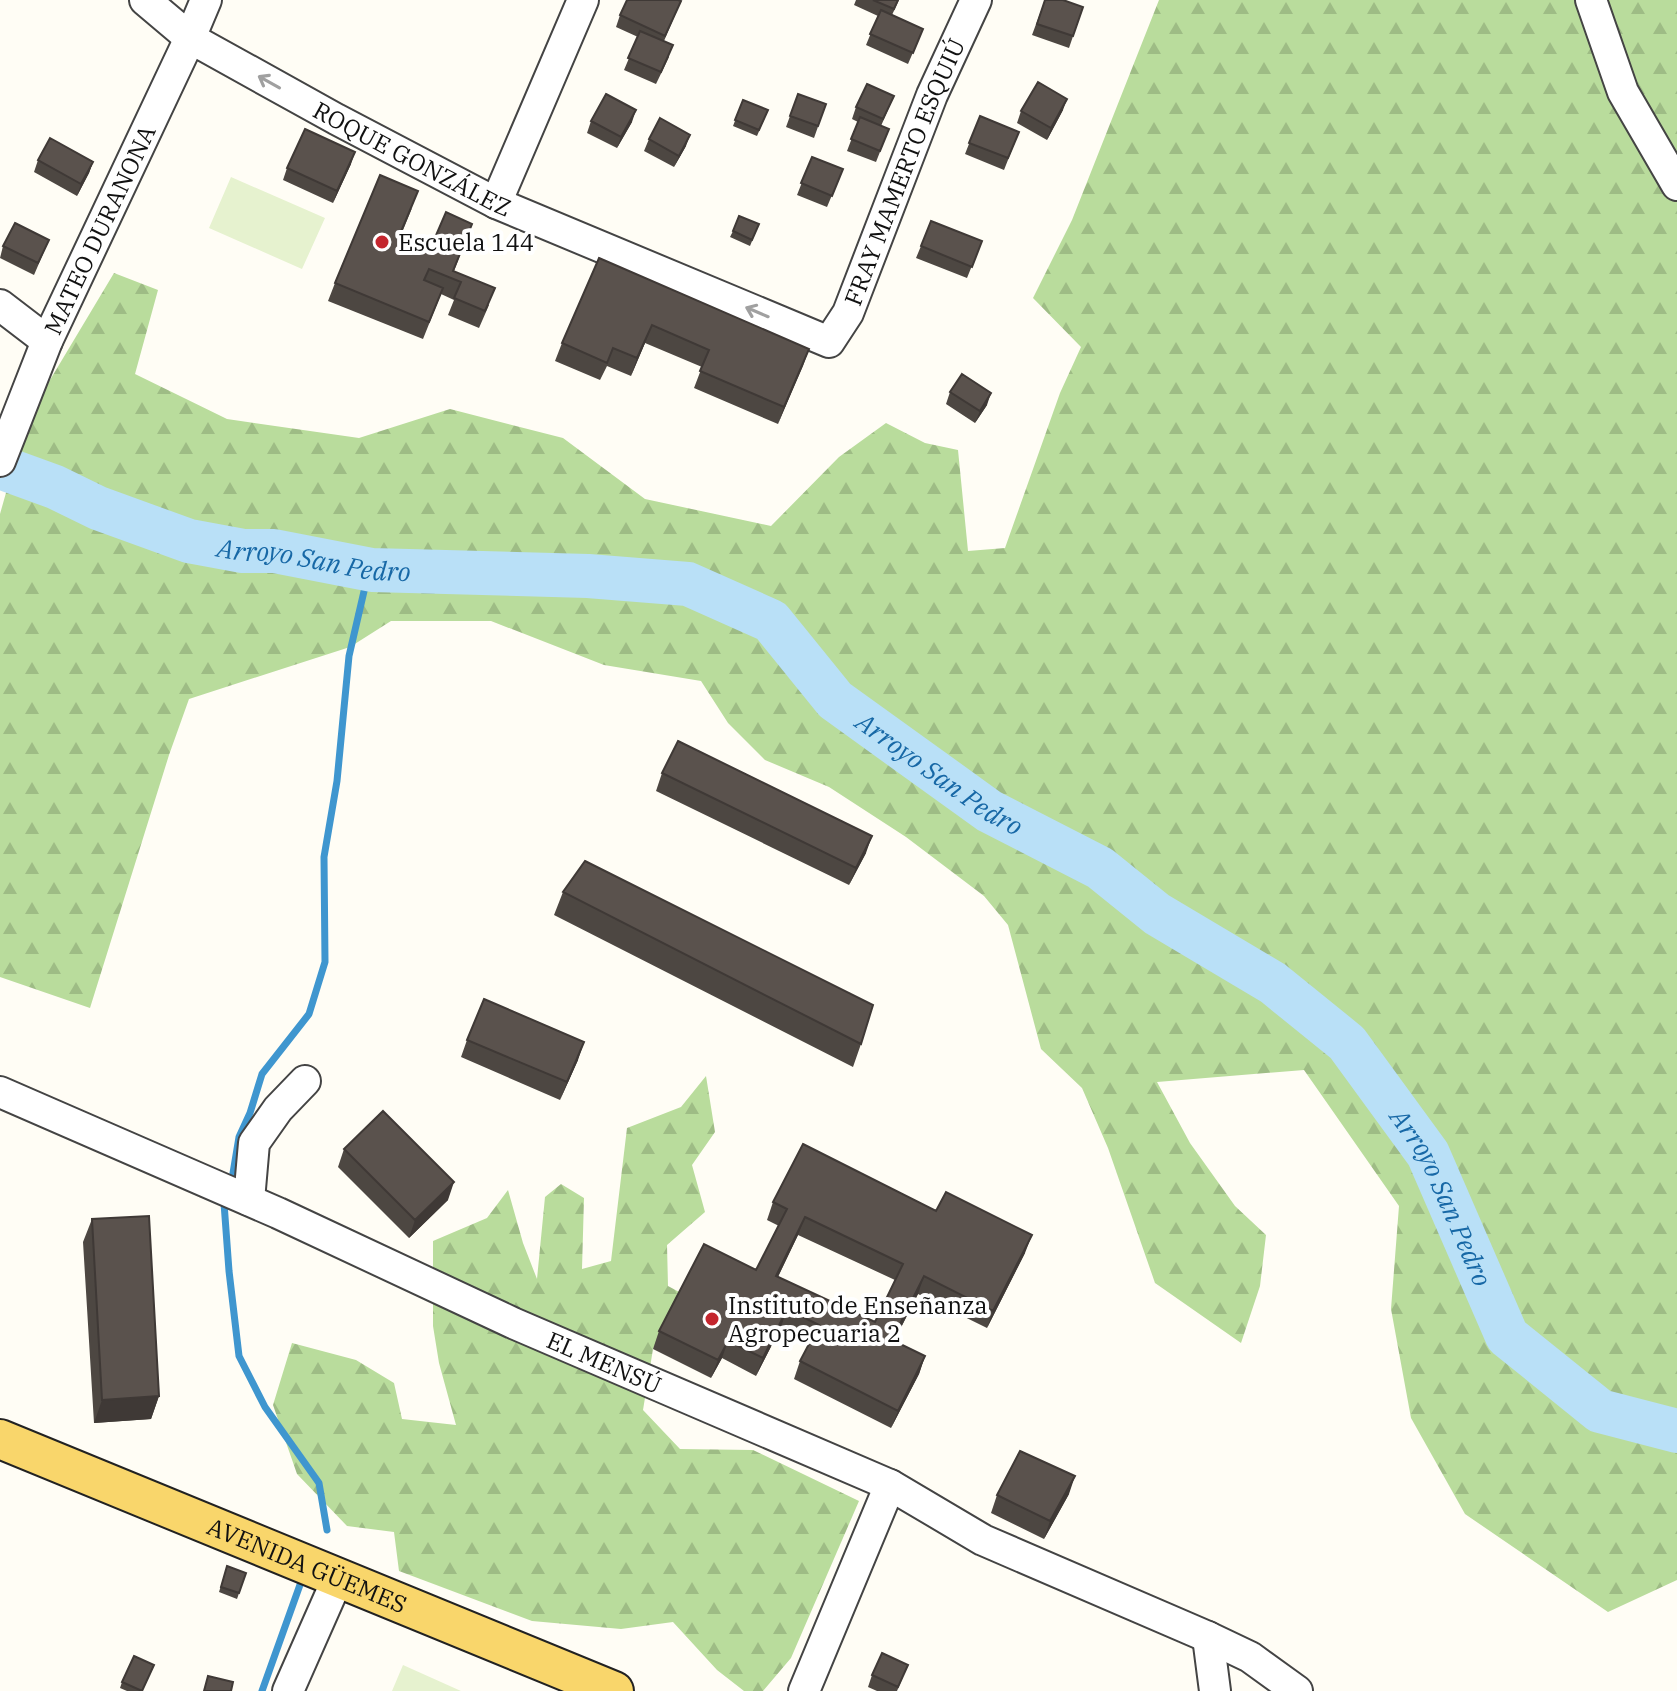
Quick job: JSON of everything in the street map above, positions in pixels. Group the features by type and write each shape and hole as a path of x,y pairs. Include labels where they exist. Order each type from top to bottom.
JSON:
{"main road":[{"name":"AVENIDA GÜEMES","path":"0,1439 614,1691"}],"street":[{"name":"ROQUE GONZÁLEZ","path":"145,0 190,38 496,203 829,342"},
{"name":"MATEO DURANONA","path":"5,450 47,341 206,0"},
{"path":"496,203 583,0"},
{"name":"FRAY MAMERTO ESQUIÚ","path":"829,342 848,313 932,95 976,0"},
{"path":"1591,0 1623,92 1677,185"},
{"path":"0,305 47,341"},
{"path":"249,1200 254,1143 278,1109 305,1081"},
{"name":"EL MENSÚ","path":"0,1092 249,1200 513,1323 890,1485 983,1540 1250,1657 1297,1691"},
{"path":"804,1691 890,1485"},
{"path":"288,1691 338,1578"},
{"path":"1208,1637 1215,1691"}],"green space":[{"path":"1159,0 1677,0 1677,1580 1608,1612 1465,1514 1411,1418 1391,1309 1399,1206 1304,1070 1157,1082 1190,1143 1235,1206 1266,1235 1260,1286 1241,1343 1155,1283 1108,1148 1082,1088 1041,1049 1008,925 984,896 906,837 829,787 765,760 728,723 701,681 604,665 491,621 391,621 350,647 189,699 90,1008 0,977 0,514 13,468 44,390 114,273 158,290 135,374 227,419 359,438 450,409 563,438 645,499 771,526 839,457 886,423 925,443 958,450 968,551 1005,548 1060,393 1081,347 1033,298 1072,220"},
{"path":"231,177 325,218 302,269 209,228"},
{"path":"706,1076 715,1132 692,1165 705,1212 667,1245 668,1286 681,1293 653,1349 643,1410 680,1449 753,1450 859,1501 791,1658 763,1691 744,1691 717,1670 673,1622 621,1629 532,1621 399,1571 394,1532 347,1526 297,1474 273,1405 292,1343 356,1360 394,1383 402,1419 456,1425 439,1363 433,1326 433,1241 487,1218 508,1190 537,1279 545,1197 561,1184 584,1198 582,1269 611,1261 627,1128 681,1107"},
{"path":"403,1665 461,1691 392,1691"}],"building":[{"path":"627,0 681,1 665,36 620,15"},
{"path":"873,0 898,0 894,9"},
{"path":"1045,0 1063,0 1083,7 1073,36 1037,24"},
{"path":"881,10 923,29 913,53 870,34"},
{"path":"640,31 673,45 661,72 628,58"},
{"path":"1038,82 1067,99 1051,128 1021,111"},
{"path":"867,84 894,96 883,119 856,107"},
{"path":"606,94 636,110 621,137 591,121"},
{"path":"798,94 826,104 818,126 790,116"},
{"path":"743,100 768,110 759,130 735,120"},
{"path":"980,116 1019,132 1008,158 969,143"},
{"path":"860,117 889,129 880,151 851,139"},
{"path":"660,118 690,135 679,156 649,139"},
{"path":"305,129 355,152 337,191 287,168"},
{"path":"50,138 93,162 81,184 38,160"},
{"path":"812,157 843,169 832,196 801,183"},
{"path":"380,175 418,191 400,234 431,247 446,212 472,224 453,271 495,288 485,311 454,298 461,282 429,269 424,280 443,288 429,322 335,283"},
{"path":"739,216 759,224 752,240 733,231"},
{"path":"931,221 982,241 972,267 921,246"},
{"path":"15,223 49,240 38,263 3,246"},
{"path":"599,258 809,349 784,407 700,371 709,350 652,325 637,358 613,348 607,363 562,343"},
{"path":"962,374 991,393 980,411 950,392"},
{"path":"678,741 872,836 856,868 662,773"},
{"path":"585,861 873,1005 861,1044 563,892"},
{"path":"484,999 584,1042 567,1082 467,1040"},
{"path":"383,1111 454,1182 415,1220 344,1149"},
{"path":"803,1144 936,1211 946,1192 1032,1235 993,1311 924,1276 892,1340 925,1356 898,1411 800,1361 819,1325 787,1309 763,1358 728,1341 718,1360 659,1331 704,1244 756,1270 787,1209 773,1202","holes":["805,1217 903,1264 875,1322 776,1276"]},
{"path":"149,1216 159,1396 102,1400 92,1219"},
{"path":"1020,1451 1075,1476 1050,1521 997,1495"},
{"path":"227,1566 246,1573 239,1593 221,1587"},
{"path":"882,1653 908,1665 898,1687 872,1675"},
{"path":"134,1656 154,1665 142,1691 122,1682"},
{"path":"208,1676 233,1682 231,1691 204,1691"}],"waterway":[{"name":"Arroyo San Pedro","path":"0,467 55,487 98,508 189,541 243,551 274,551 372,570 588,576 688,584 771,621 835,700 989,811 1100,868 1157,914 1273,983 1347,1043 1428,1154 1507,1336 1600,1411 1677,1431"},
{"path":"233,1173 239,1137 262,1074 309,1014 325,962 324,857 337,781 349,656 372,570"},
{"path":"224,1203 239,1356 265,1407 319,1483 327,1530"},
{"path":"262,1691 301,1582"}],"place":[{"name":"Escuela 144","path":"382,242"},
{"name":"Instituto de Enseñanza Agropecuaria 2","path":"712,1319"}]}
